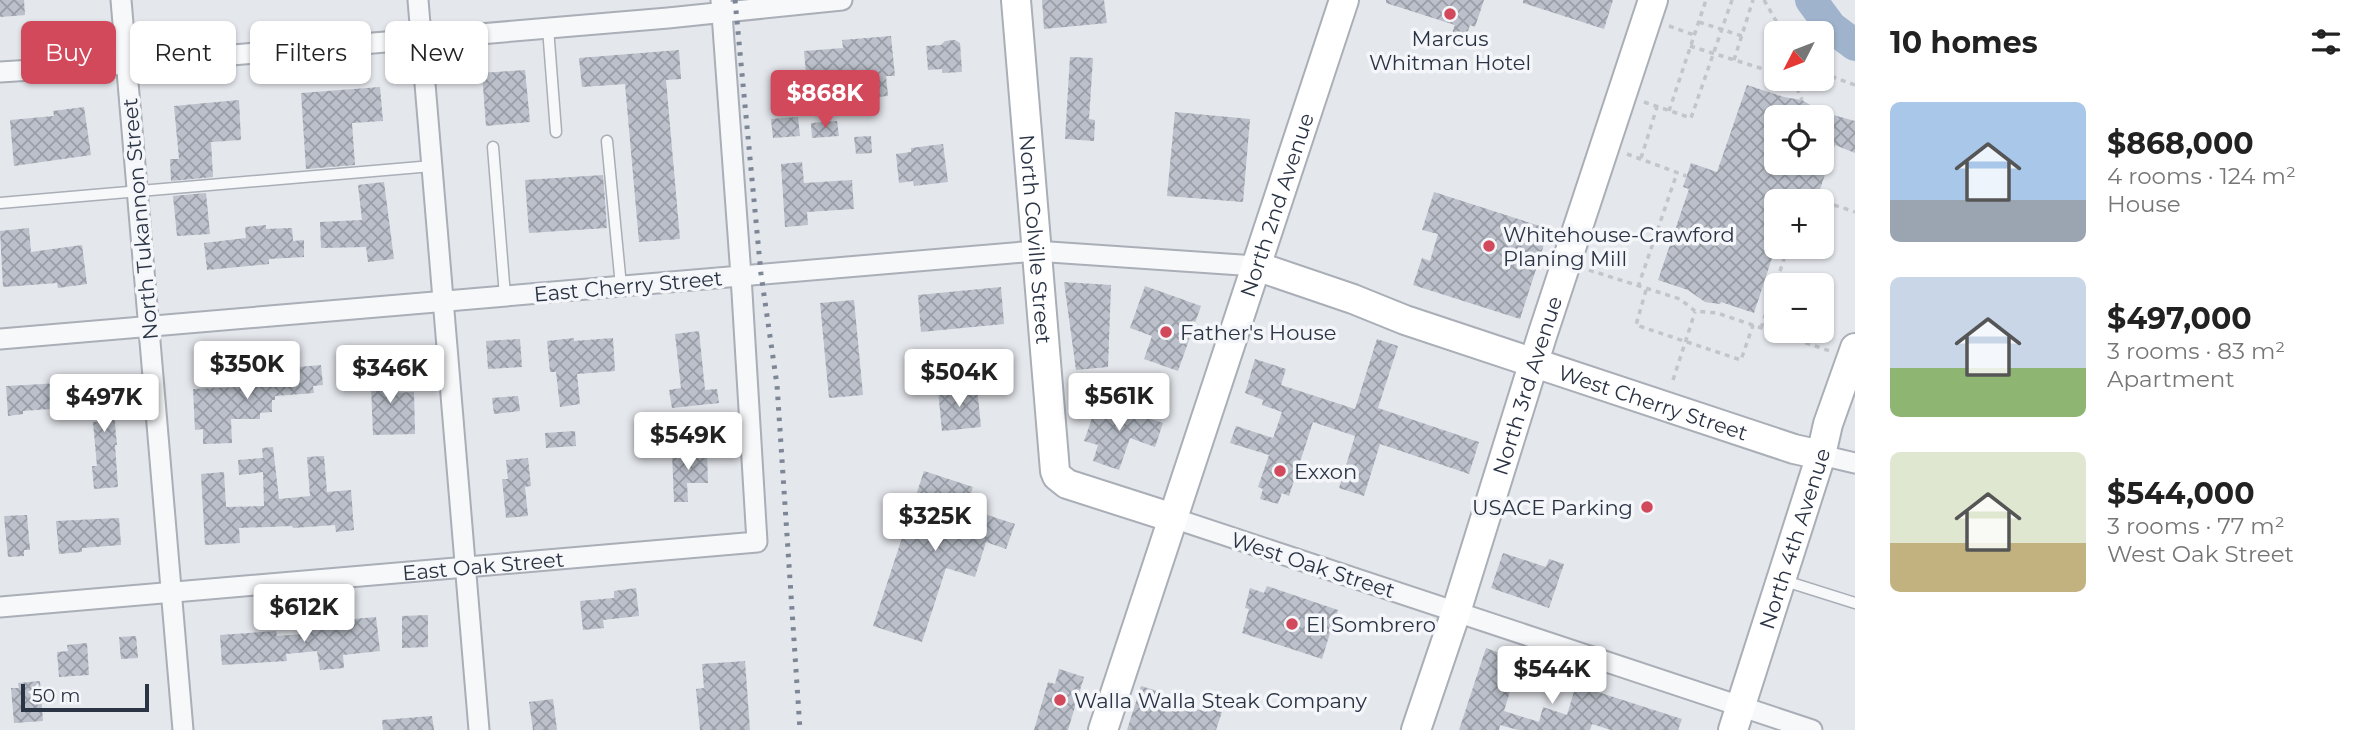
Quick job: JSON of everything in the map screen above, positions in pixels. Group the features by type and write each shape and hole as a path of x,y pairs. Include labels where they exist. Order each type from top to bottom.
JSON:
{"street":[{"name":"North Tukannon Street","path":"121,0 183,730"},
{"path":"418,0 420,21"},
{"path":"488,33 548,28 721,6 842,0"},
{"name":"North Colville Street","path":"1016,0 1035,251 1057,476 1067,484 1173,519"},
{"name":"North 3rd Avenue","path":"1416,730 1653,0"},
{"name":"North 2nd Avenue","path":"1103,730 1256,266 1338,2"},
{"path":"721,6 741,276"},
{"path":"0,72 127,64 385,41"},
{"path":"425,84 479,730"},
{"name":"East Cherry Street","path":"0,339 1035,251 1256,266"},
{"name":"West Cherry Street","path":"1256,266 1405,320 1794,449 1855,463"},
{"name":"East Oak Street","path":"0,607 757,542 741,276"},
{"name":"North 4th Avenue","path":"1737,718 1821,455 1844,350"},
{"name":"West Oak Street","path":"1173,519 1456,612 1737,718 1812,730"}],"lane":[{"path":"548,28 556,132"},
{"path":"607,141 621,286"},
{"path":"493,147 505,296"},
{"path":"0,203 432,166"},
{"path":"1780,580 1855,603"}],"path":[{"path":"1669,111 1706,0"},
{"path":"1644,103 1691,118 1732,0"},
{"path":"1734,60 1753,0"},
{"path":"1764,0 1776,21"},
{"path":"1699,22 1742,36"},
{"path":"1669,26 1694,35"},
{"path":"1690,46 1764,69"},
{"path":"1834,77 1855,85"},
{"path":"1798,91 1802,100"},
{"path":"1641,159 1657,107"},
{"path":"1627,154 1686,176"},
{"path":"1638,287 1677,173"},
{"path":"1834,205 1855,212"},
{"path":"1761,328 1784,259"},
{"path":"1590,270 1680,299 1695,311 1717,313 1764,329"},
{"path":"1647,290 1636,324 1741,360 1753,325"},
{"path":"1673,380 1695,311"},
{"path":"1821,343 1844,350"}],"building":[{"path":"0,0 24,0 25,15 0,17"},
{"path":"1042,0 1104,0 1107,23 1044,29"},
{"name":"Marcus Whitman Hotel","path":"1386,0 1484,0 1475,27 1470,25 1463,46 1449,41 1455,25 1386,3"},
{"name":"Marcus Whitman Hotel","path":"1523,0 1613,0 1604,29 1523,3"},
{"path":"891,36 895,76 886,76 888,96 850,99 848,79 845,77 820,79 820,84 807,85 804,51 843,48 842,40"},
{"path":"955,40 960,43 962,72 942,73 942,69 928,70 926,46"},
{"path":"679,50 681,79 666,80 680,239 639,242 625,84 582,87 579,58"},
{"path":"1070,57 1093,58 1089,119 1095,120 1094,141 1065,139"},
{"path":"525,70 530,122 486,126 483,84 488,84 488,73"},
{"path":"1747,85 1802,100 1810,105 1764,105 1764,175 1825,175 1820,189 1764,189 1764,259 1772,259 1767,273 1764,273 1764,283 1754,313 1721,302 1705,302 1688,290 1658,280 1689,189 1683,187 1691,163 1717,172"},
{"path":"380,87 383,121 352,123 355,165 306,169 301,93"},
{"path":"239,100 241,140 211,142 213,177 171,181 170,159 179,159 174,106"},
{"path":"84,107 91,155 14,166 10,120 54,116 53,111"},
{"path":"1175,112 1250,119 1243,202 1167,196"},
{"path":"1834,115 1855,121 1855,153 1835,145 1834,148"},
{"path":"798,117 800,136 773,138 771,119"},
{"path":"837,121 839,136 812,138 811,123"},
{"path":"871,136 872,153 856,154 854,137"},
{"path":"943,144 948,182 914,186 913,181 899,183 896,154 911,152 911,148"},
{"path":"802,162 804,183 852,180 854,209 807,212 808,225 785,227 781,164"},
{"path":"603,175 607,228 529,233 525,180"},
{"path":"384,182 394,259 368,262 366,247 321,248 320,222 362,220 358,185"},
{"name":"Whitehouse-Crawford Planing Mill","path":"1434,192 1549,229 1520,319 1413,285 1422,258 1430,261 1438,234 1422,230"},
{"path":"206,193 210,234 177,236 173,196"},
{"path":"266,225 266,229 292,228 293,241 304,240 304,257 269,259 269,264 207,270 204,243 246,238 245,227"},
{"path":"29,228 31,252 82,245 87,284 58,288 57,283 3,287 0,231"},
{"path":"1064,282 1111,285 1108,367 1076,370"},
{"name":"Father's House","path":"1145,286 1201,306 1178,371 1144,359 1152,336 1130,328"},
{"path":"1001,287 1004,324 921,332 918,295"},
{"path":"854,300 863,395 829,398 820,303"},
{"path":"699,331 705,390 717,389 719,403 672,408 669,390 681,388 675,334"},
{"path":"574,338 574,341 613,338 615,371 577,374 580,404 560,407 556,372 550,372 547,341"},
{"path":"520,339 522,367 488,369 486,341"},
{"path":"1377,339 1398,346 1378,408 1479,442 1469,474 1380,444 1364,496 1339,488 1355,436 1313,422 1289,496 1282,493 1278,504 1260,499 1263,489 1258,487 1269,455 1230,443 1236,426 1273,438 1282,412 1262,405 1263,400 1245,393 1255,359 1286,369 1281,385 1355,409"},
{"path":"386,360 388,393 414,392 415,434 373,435 370,361"},
{"path":"321,365 323,385 313,386 314,393 275,396 275,400 272,400 272,412 260,413 260,419 231,419 232,443 203,444 203,429 195,430 193,389 243,387 243,379 289,378 288,372 298,371 298,367"},
{"path":"110,374 118,487 94,489 92,466 97,466 93,422 97,422 91,376"},
{"path":"62,383 63,408 23,411 23,414 8,416 6,386"},
{"path":"977,387 981,427 942,431 938,390"},
{"path":"518,396 520,411 494,414 492,398"},
{"path":"1098,401 1163,423 1155,447 1130,438 1119,470 1093,461 1098,445 1084,441"},
{"path":"575,431 576,446 546,448 545,433"},
{"path":"273,447 279,499 310,496 307,457 324,456 327,492 351,490 354,530 336,532 335,525 239,528 240,543 205,545 201,474 224,472 226,507 264,506 263,472 239,475 238,460 263,458 262,448"},
{"path":"707,451 708,483 687,483 688,502 674,502 672,453"},
{"path":"528,458 531,486 525,487 528,516 506,518 502,479 508,479 506,460"},
{"path":"924,471 973,487 966,508 1015,524 1006,549 986,542 975,577 946,568 922,642 873,626"},
{"path":"27,515 30,550 24,550 24,556 8,557 4,516"},
{"path":"119,518 121,545 82,548 82,552 59,554 56,521"},
{"path":"1503,553 1546,567 1549,559 1564,564 1549,608 1491,588"},
{"name":"El Sombrero","path":"1267,586 1338,610 1337,614 1342,616 1335,634 1330,633 1322,659 1242,633 1249,609 1245,608 1250,588 1264,593"},
{"path":"636,588 639,616 603,620 604,628 583,630 580,601 614,598 614,591"},
{"path":"428,615 428,647 402,648 402,616"},
{"path":"376,617 380,651 343,655 344,668 320,670 317,651 286,654 287,661 222,665 220,635 276,631 277,636 304,634 303,630 319,628 318,622"},
{"path":"136,636 138,658 121,659 119,637"},
{"path":"87,643 89,675 59,677 57,652 68,651 67,645"},
{"path":"1486,648 1523,662 1504,711 1539,722 1543,707 1567,715 1576,685 1682,719 1678,730 1611,730 1592,724 1590,730 1518,730 1500,725 1499,730 1459,730"},
{"path":"745,661 750,730 700,730 696,689 704,688 702,664"},
{"name":"Walla Walla Steak Company","path":"1059,669 1084,677 1068,730 1034,730 1048,682 1055,684"},
{"path":"40,681 43,721 14,723 11,688 19,688 18,683"},
{"path":"1141,686 1157,691 1156,696 1206,712 1208,708 1222,712 1216,730 1127,730"},
{"path":"553,699 557,730 533,730 529,702"},
{"path":"432,716 434,730 383,730 382,720"}],"waterway":[{"path":"1811,0 1831,27 1855,45"}],"railway":[{"path":"735,0 761,274 777,385 800,730"}],"place":[{"name":"Marcus Whitman Hotel","path":"1450,14"},
{"name":"Whitehouse-Crawford Planing Mill","path":"1489,246"},
{"name":"Father's House","path":"1166,332"},
{"name":"Exxon","path":"1280,471"},
{"name":"USACE Parking","path":"1647,507"},
{"name":"El Sombrero","path":"1292,624"},
{"name":"Walla Walla Steak Company","path":"1060,700"}]}
